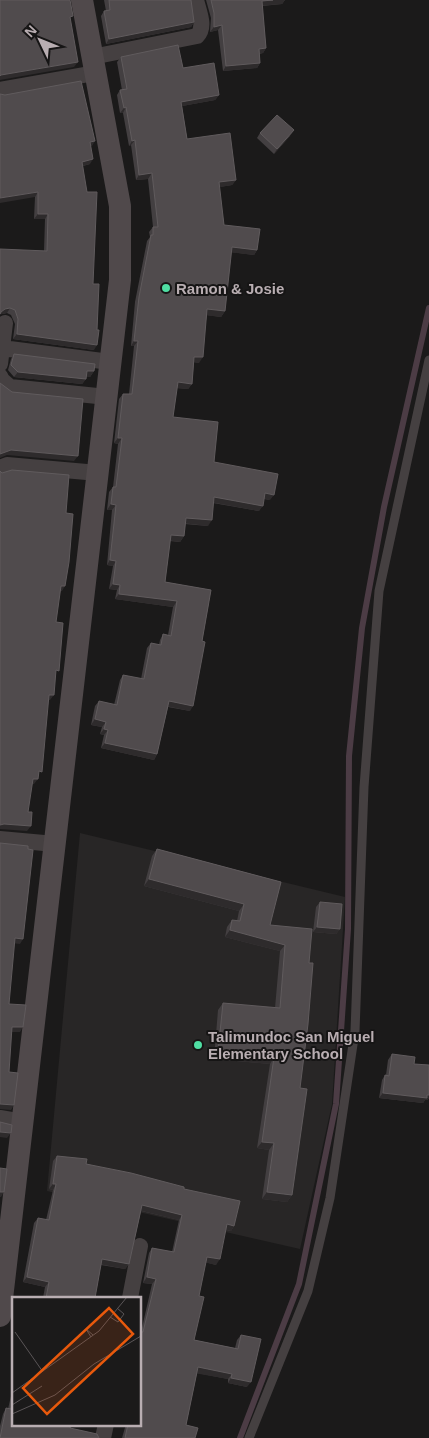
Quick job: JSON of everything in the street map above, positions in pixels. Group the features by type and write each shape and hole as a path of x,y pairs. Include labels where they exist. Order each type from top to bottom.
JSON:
{"street":[{"path":"0,1316 120,280 120,206 82,0"},
{"path":"0,90 197,36 201,32 202,27 196,0"},
{"path":"5,323 1,356 110,362"},
{"path":"0,376 10,386 107,397"},
{"path":"0,468 7,465 98,473"},
{"path":"0,840 55,844"},
{"path":"0,1118 23,1122"},
{"path":"130,1297 140,1246"}],"lane":[{"path":"249,1438 308,1291 330,1198 355,1031 364,787 379,591 429,360"}],"shaded area":[{"name":"Talimundoc San Miguel Elementary School","path":"80,833 345,897 332,1104 300,1249 47,1191"}],"building":[{"path":"0,0 70,0 73,16 70,17 78,62 0,76"},
{"path":"109,0 191,0 194,22 109,39 104,11 110,10"},
{"path":"211,0 273,0 262,1 266,48 259,49 260,63 226,66 222,25 214,27 214,13"},
{"path":"178,45 183,68 214,63 219,95 181,102 187,139 230,133 236,180 219,182 224,225 260,229 257,250 232,247 225,311 207,309 203,357 194,357 192,384 178,382 173,417 218,422 214,462 278,474 274,495 265,493 263,506 214,497 212,520 186,518 184,536 171,535 165,582 211,590 202,641 205,642 193,706 169,701 157,754 105,743 108,730 104,729 106,722 95,719 99,701 117,705 123,675 144,679 151,643 161,645 163,634 171,636 177,601 119,594 120,585 113,584 116,561 110,560 116,505 111,504 113,487 116,487 122,438 118,438 123,394 132,394 138,341 134,341 139,297 151,235 153,235 153,227 158,227 152,173 139,175 135,140 132,141 126,107 124,108 120,90 127,89 121,57"},
{"path":"81,81 95,141 90,142 93,159 82,162 87,192 97,192 93,284 99,284 97,330 99,330 97,345 17,334 18,319 15,310 5,309 0,314 0,249 47,251 48,214 38,214 38,192 0,198 0,94 5,95"},
{"path":"277,115 294,130 277,149 260,133"},
{"path":"14,354 95,364 94,371 87,371 86,379 18,372 11,365"},
{"path":"0,383 12,392 83,399 78,456 11,450 0,454"},
{"path":"12,470 69,475 66,513 73,514 69,562 65,586 61,586 56,622 63,623 59,671 56,670 54,695 49,695 42,772 39,771 38,779 33,779 28,812 32,812 31,826 0,825 0,471 2,473"},
{"path":"0,843 28,846 28,849 33,850 23,939 15,938 9,1004 26,1005 23,1027 12,1027 9,1072 18,1073 14,1105 0,1104"},
{"path":"157,849 281,882 270,925 312,929 309,963 313,963 300,1088 307,1089 292,1195 267,1192 274,1143 262,1142 274,1057 218,1052 223,1003 280,1008 285,945 230,930 232,920 240,921 244,904 149,879"},
{"path":"320,902 342,904 340,929 317,927"},
{"path":"392,1054 415,1057 414,1064 429,1065 429,1095 427,1095 427,1098 383,1093 385,1075 389,1076"},
{"path":"0,1122 12,1125 11,1133 0,1132"},
{"path":"57,1156 87,1159 86,1164 131,1173 184,1187 184,1189 240,1201 234,1226 227,1224 220,1259 207,1257 199,1296 204,1297 194,1340 238,1349 241,1335 261,1339 251,1382 231,1378 232,1374 198,1367 186,1425 198,1428 195,1438 125,1438 128,1426 141,1426 141,1332 143,1332 156,1279 147,1277 152,1248 174,1252 182,1215 142,1205 129,1264 102,1259 95,1297 46,1297 49,1282 27,1277 38,1218 49,1220 56,1184 53,1184"},
{"path":"0,1168 7,1169 4,1192 0,1192"},
{"path":"12,1404 12,1426 70,1426 70,1428 97,1434 99,1438 0,1438 6,1408 11,1409"}],"waterway":[{"path":"240,1438 299,1284 336,1104 348,929 349,756 362,628 384,507 429,308"}],"place":[{"name":"Ramon & Josie","path":"166,288"},
{"name":"Talimundoc San Miguel Elementary School","path":"198,1045"}]}
